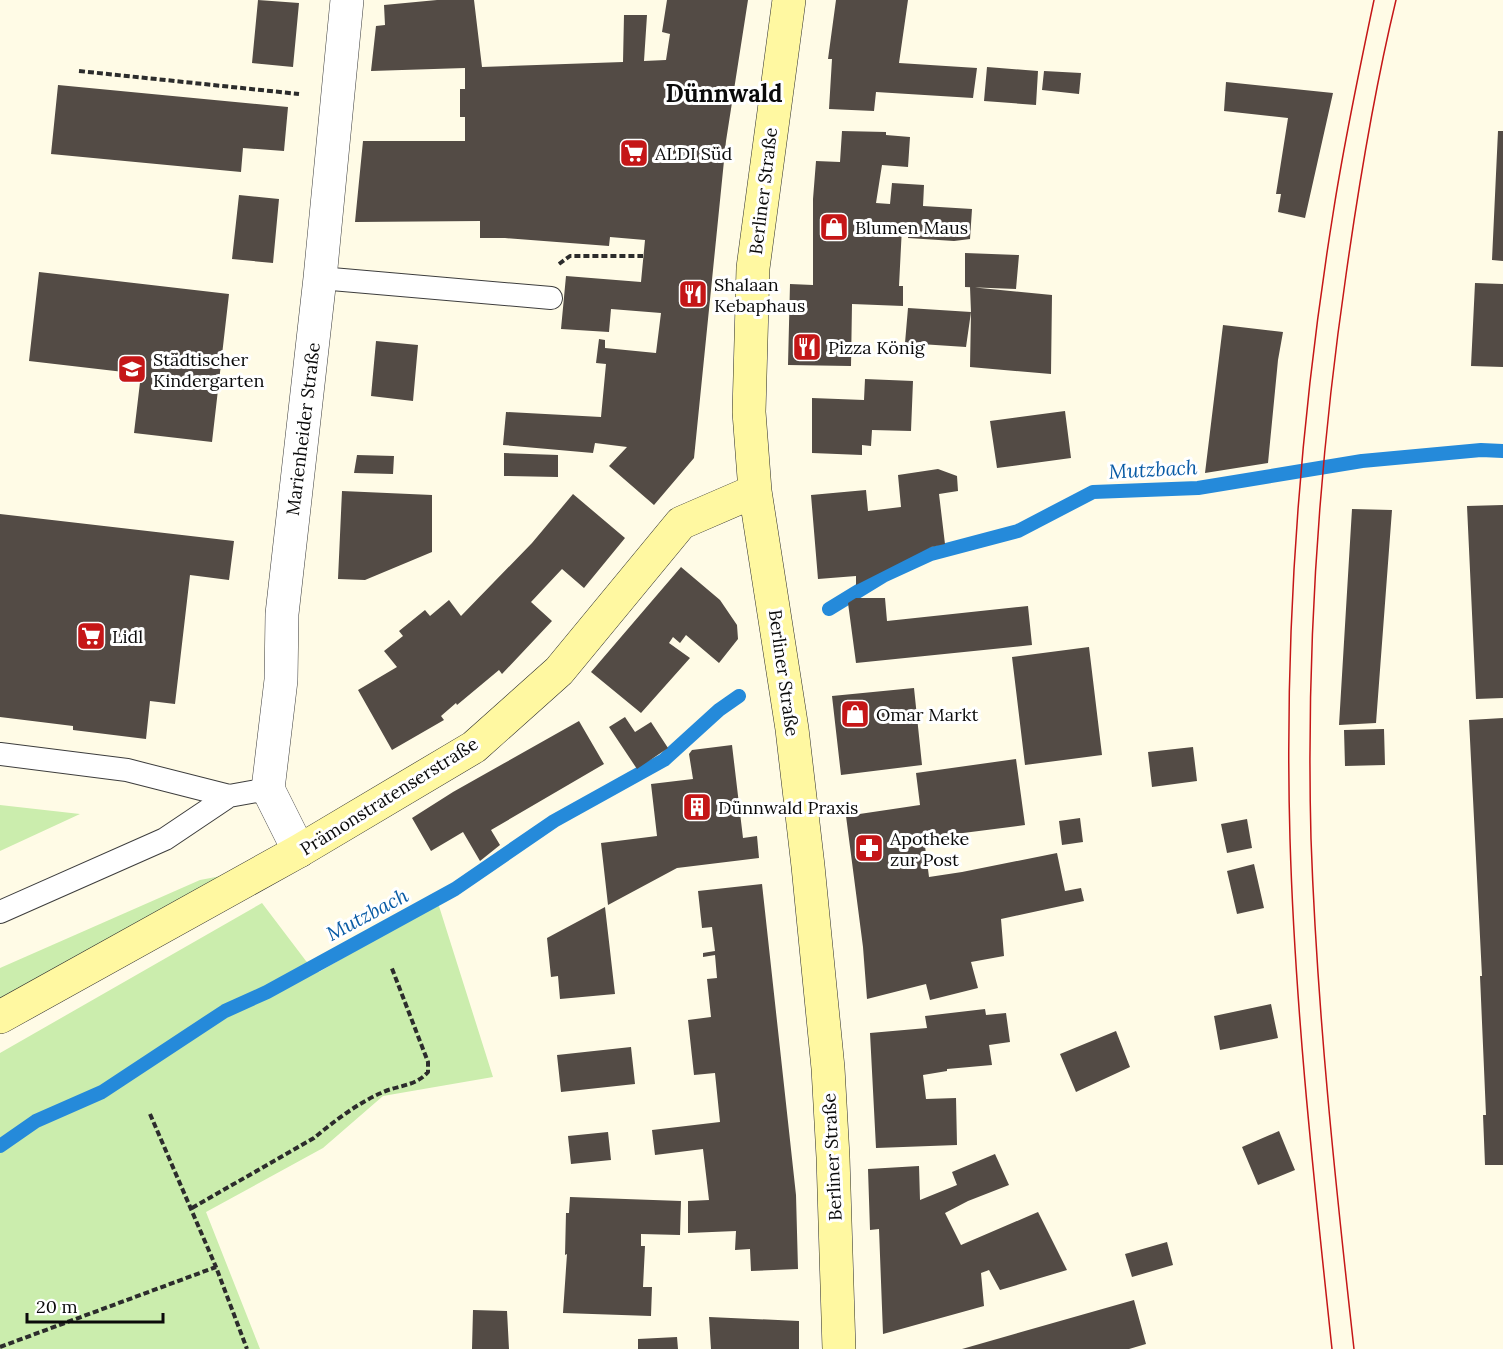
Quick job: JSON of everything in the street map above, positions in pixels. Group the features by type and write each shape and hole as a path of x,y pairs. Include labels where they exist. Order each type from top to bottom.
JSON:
{"main road":[{"name":"Berliner Straße","path":"789,0 753,268 749,412 755,491 791,720 809,878 831,1123 839,1349"},
{"name":"Prämonstratenserstraße","path":"0,1017 299,851 474,747 559,671 681,523 755,491"}],"street":[{"name":"Marienheider Straße","path":"268,789 281,680 282,614 320,278 347,0"},
{"path":"268,789 299,851"}],"lane":[{"path":"320,278 551,298"},
{"path":"0,754 127,770 229,796"},
{"path":"0,912 165,838 229,796 268,789"}],"path":[{"path":"79,71 338,98"},
{"path":"551,298 554,268 570,256 643,256"},
{"path":"192,1208 314,1138 330,1124 381,1093 422,1080 428,1072 428,1062 391,966"},
{"path":"150,1114 192,1208 247,1349"},
{"path":"0,1347 216,1267"}],"green space":[{"path":"0,805 80,814 0,851"},
{"path":"221,876 0,998 0,968 200,880"},
{"path":"262,903 306,961 319,972 438,903 493,1077 383,1096 323,1148 206,1212 260,1349 0,1349 0,1053"}],"building":[{"path":"258,0 299,3 293,67 252,63"},
{"path":"437,0 474,0 482,67 623,62 624,15 647,15 644,61 666,60 670,34 662,32 667,0 748,0 726,141 694,458 654,505 609,466 627,447 595,443 593,453 503,445 506,412 601,417 606,364 596,363 599,339 605,340 605,348 656,353 661,313 611,309 609,332 561,329 566,276 641,282 645,240 610,237 609,246 480,238 480,221 355,222 363,141 465,141 465,117 460,117 460,89 465,89 465,68 371,71 376,26 385,25 384,5"},
{"path":"836,0 908,0 899,63 977,68 973,98 876,92 874,111 829,109 832,59 828,59"},
{"path":"987,67 1038,71 1036,105 984,101"},
{"path":"1044,71 1081,73 1079,94 1042,90"},
{"path":"1226,82 1333,93 1305,218 1278,212 1281,194 1276,194 1288,118 1224,111"},
{"path":"58,85 288,107 284,151 243,148 241,172 51,154"},
{"path":"842,131 886,132 886,135 910,137 908,167 882,165 876,203 890,204 892,183 924,185 923,206 972,209 970,239 954,241 908,238 909,227 902,227 899,286 903,286 903,306 852,304 851,366 788,365 790,284 813,285 813,199 816,161 840,162"},
{"path":"1498,131 1503,131 1503,261 1492,260"},
{"path":"239,195 279,199 273,263 232,259"},
{"path":"965,253 1019,255 1016,289 965,287"},
{"path":"39,272 229,294 212,442 134,433 141,374 29,361"},
{"path":"1475,283 1503,284 1503,367 1471,366"},
{"path":"970,287 1052,295 1051,374 970,367"},
{"path":"908,308 971,312 966,347 905,343"},
{"path":"1223,325 1283,332 1268,463 1205,473"},
{"path":"376,341 418,345 413,401 371,396"},
{"path":"865,379 913,381 911,431 872,430 871,446 862,445 862,455 812,453 812,398 864,400"},
{"path":"1065,411 1071,458 997,468 990,421"},
{"path":"504,453 558,455 558,477 504,476"},
{"path":"357,455 394,456 393,474 354,473"},
{"path":"938,469 957,476 958,491 939,494 945,544 931,547 856,585 856,576 818,579 811,495 866,490 868,511 901,507 898,475"},
{"path":"342,491 432,495 432,552 365,580 338,579"},
{"path":"573,494 625,538 584,588 562,569 531,602 552,621 502,674 499,670 441,716 444,720 392,750 358,690 397,667 384,651 403,636 399,631 425,610 430,616 449,600 461,616 532,543"},
{"path":"1503,505 1503,698 1476,699 1467,506"},
{"path":"1352,509 1392,510 1376,723 1339,725"},
{"name":"Lidl","path":"0,514 234,541 229,580 190,575 175,704 150,701 146,739 73,730 73,726 0,717"},
{"path":"681,567 720,600 737,625 738,639 719,663 686,635 680,643 673,637 669,643 690,658 641,713 591,672"},
{"path":"856,598 885,598 887,621 1028,606 1032,645 856,663 848,603"},
{"path":"1089,647 1102,755 1025,765 1012,657"},
{"path":"914,688 922,765 841,775 832,696"},
{"path":"625,717 635,732 651,722 668,748 637,769 609,727"},
{"path":"1503,718 1503,1165 1485,1165 1483,1115 1486,1115 1480,976 1482,976 1469,720"},
{"path":"579,721 604,764 491,830 500,845 480,861 463,832 431,851 412,818 453,792"},
{"path":"1384,729 1385,765 1345,766 1344,730"},
{"path":"732,745 743,838 757,836 759,858 677,868 608,905 601,843 657,836 651,784 693,779 689,754 692,750"},
{"path":"1193,747 1197,781 1152,787 1148,752"},
{"path":"1016,759 1025,825 924,838 929,877 1057,853 1065,891 1081,888 1084,901 1001,919 1004,956 971,962 978,988 930,1000 926,984 867,999 863,947 846,816 920,805 916,773"},
{"path":"1080,818 1083,842 1062,845 1059,821"},
{"path":"1247,819 1252,848 1227,853 1221,824"},
{"path":"1254,864 1264,908 1237,914 1227,871"},
{"path":"762,884 796,1195 798,1269 751,1271 750,1249 735,1250 736,1231 688,1233 688,1201 709,1200 703,1149 655,1155 652,1130 720,1122 715,1073 694,1075 688,1020 711,1017 707,979 717,978 715,955 703,957 703,953 715,951 712,927 702,928 698,891"},
{"path":"605,907 615,994 560,999 558,976 551,977 547,938"},
{"path":"1271,1004 1278,1038 1220,1050 1214,1016"},
{"path":"985,1009 986,1015 1006,1013 1010,1042 989,1045 992,1065 947,1069 947,1071 923,1075 926,1099 956,1098 957,1145 876,1148 870,1033 927,1028 925,1016"},
{"path":"1116,1031 1130,1067 1076,1092 1060,1054"},
{"path":"631,1047 635,1084 561,1092 557,1055"},
{"path":"1279,1131 1295,1170 1258,1185 1242,1147"},
{"path":"608,1132 611,1160 571,1164 568,1136"},
{"path":"995,1154 1009,1185 945,1213 961,1245 1038,1212 1067,1270 1000,1290 989,1270 981,1273 984,1306 883,1334 879,1229 870,1230 868,1169 919,1166 920,1200 957,1185 952,1172"},
{"path":"570,1197 681,1201 680,1235 641,1234 641,1246 645,1246 643,1287 652,1287 651,1316 563,1313 567,1254 565,1255 566,1213 569,1213"},
{"path":"1167,1242 1173,1265 1132,1277 1125,1254"},
{"path":"1134,1300 1146,1344 1129,1349 962,1349"},
{"path":"473,1310 507,1311 509,1349 472,1349"},
{"path":"709,1317 799,1321 799,1349 711,1349"},
{"path":"677,1337 678,1349 638,1349 638,1339"}],"waterway":[{"name":"Mutzbach","path":"829,609 883,576 931,554 1018,531 1093,492 1198,488 1362,461 1481,450 1503,451"},
{"name":"Mutzbach","path":"0,1146 36,1121 102,1092 225,1011 267,992 455,889 554,821 664,760 719,710 739,696"}],"tram line":[{"path":"1332,1349 1306,1095 1296,967 1289,761 1292,604 1303,447 1321,291 1337,187 1374,0"},
{"path":"1354,1349 1328,1095 1314,903 1310,768 1313,627 1316,556 1328,415 1337,345 1368,137 1396,0"}],"place":[{"name":"ALDI Süd","path":"634,153"},
{"name":"Blumen Maus","path":"834,227"},
{"name":"Shalaan Kebaphaus","path":"693,294"},
{"name":"Pizza König","path":"807,347"},
{"name":"Städtischer Kindergarten","path":"132,369"},
{"name":"Lidl","path":"91,636"},
{"name":"Omar Markt","path":"855,714"},
{"name":"Dünnwald Praxis","path":"697,807"},
{"name":"Apotheke zur Post","path":"869,848"}],"district":[{"name":"Dünnwald","path":"724,93"}]}
